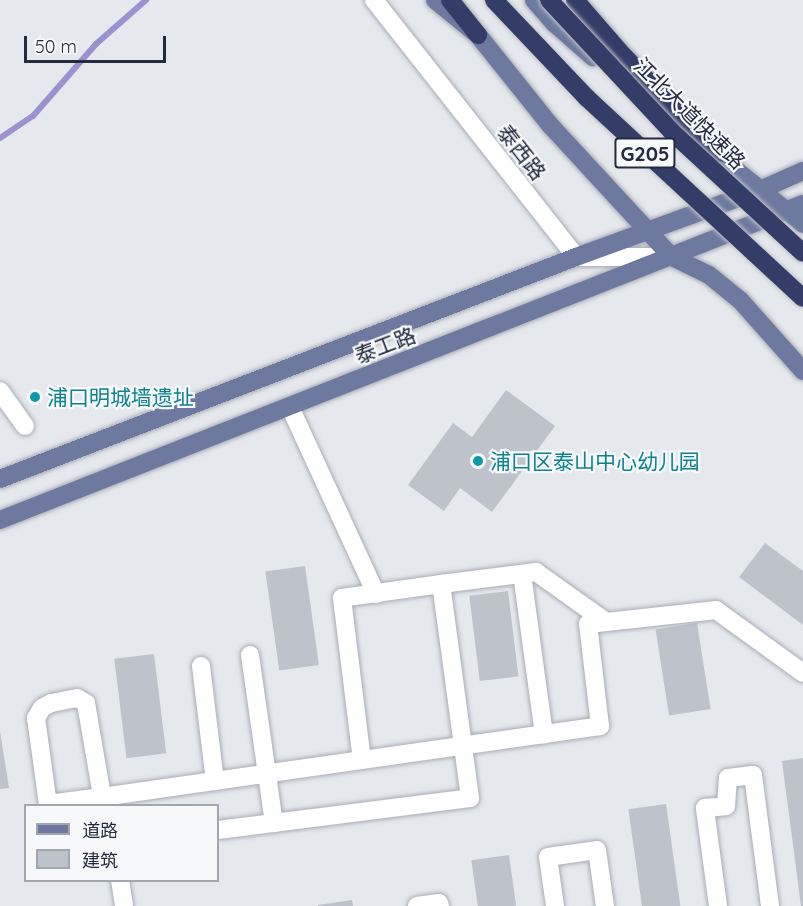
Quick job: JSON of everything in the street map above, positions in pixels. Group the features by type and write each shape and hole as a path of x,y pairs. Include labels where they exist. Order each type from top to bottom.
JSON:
{"highway":[{"path":"450,0 478,35"},
{"name":"G205","path":"494,0 587,98 803,298"},
{"name":"江北大道快速路","path":"549,0 672,132 803,254"},
{"path":"575,0 620,52 718,154"}],"main road":[{"name":"泰西路","path":"435,0 478,35 551,126 648,232 672,256 709,276 740,300 803,370"},
{"path":"534,0 554,23 650,106 718,154 760,190 795,208 803,224"},
{"name":"泰工路","path":"0,479 576,257 760,190 803,171"},
{"name":"泰工路","path":"0,520 795,208"}],"street":[{"name":"泰西路","path":"374,0 576,257 672,256"},
{"path":"0,391 25,426"},
{"path":"290,406 376,594"},
{"path":"362,760 342,598 536,572 606,622"},
{"path":"522,574 544,734"},
{"path":"219,830 470,798 441,584"},
{"path":"107,799 86,703 77,698 51,703 42,708 36,718 48,804 158,797 215,781 600,726 588,624 716,610 803,673"},
{"path":"250,655 274,823"},
{"path":"201,666 215,781"},
{"path":"718,906 705,808 726,806 728,778 753,775 770,906"},
{"path":"555,906 548,857 597,850 605,906"},
{"path":"119,905 120,882"},
{"path":"417,906 439,903 440,906"}],"building":[{"name":"浦口区泰山中心幼儿园","path":"506,390 555,426 492,512 460,488 444,511 408,485 453,423 472,437"},
{"path":"765,543 803,571 803,625 739,577"},
{"path":"305,566 319,665 279,671 265,572"},
{"path":"508,591 518,676 480,681 469,596"},
{"path":"697,623 711,709 669,715 656,630"},
{"path":"154,654 166,753 126,758 114,659"},
{"path":"0,731 9,788 0,789"},
{"path":"803,758 803,906 801,906 782,761"},
{"path":"666,804 680,906 642,906 628,809"},
{"path":"509,855 516,906 478,906 471,860"},
{"path":"352,900 353,906 318,906 318,905"}],"waterway":[{"path":"0,138 33,116 96,44 146,0"}],"place":[{"name":"浦口明城墙遗址","path":"35,397"},
{"name":"浦口区泰山中心幼儿园","path":"478,461"}]}
